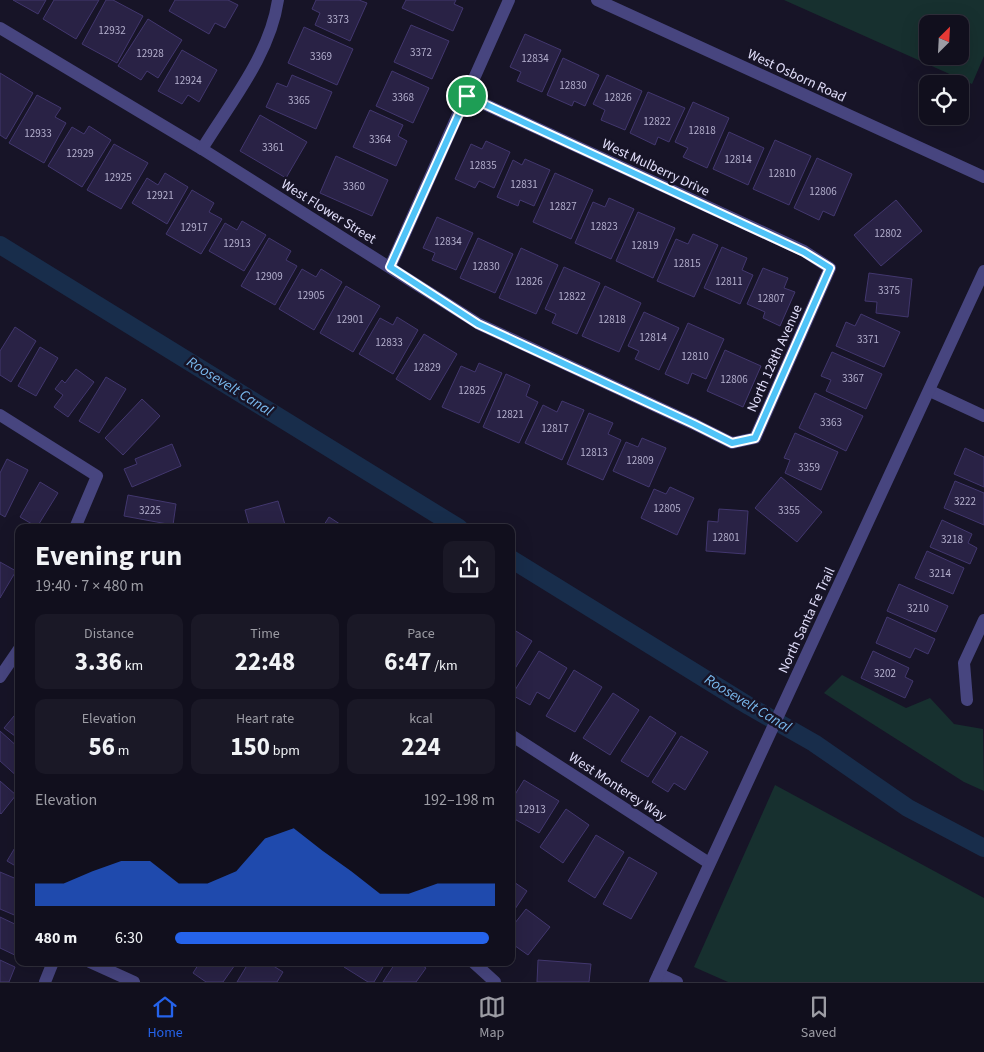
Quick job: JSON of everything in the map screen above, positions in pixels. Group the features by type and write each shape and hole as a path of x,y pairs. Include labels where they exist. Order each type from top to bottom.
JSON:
{"street":[{"path":"202,149 258,60 276,11 278,0"},
{"path":"390,267 509,0"},
{"name":"West Osborn Road","path":"597,0 984,178"},
{"name":"West Flower Street","path":"0,28 202,149 478,324 732,443"},
{"name":"West Mulberry Drive","path":"467,96 804,252 830,268"},
{"name":"North 128th Avenue","path":"732,443 755,438 830,268"},
{"name":"North Santa Fe Trail","path":"657,978 984,271"},
{"path":"930,391 984,416"},
{"path":"0,415 97,476 77,524"},
{"path":"967,700 964,663 984,620"},
{"path":"0,654 12,661"},
{"path":"0,677 15,656"},
{"name":"West Monterey Way","path":"515,738 709,863"},
{"path":"45,982 51,966"},
{"path":"99,966 134,982"},
{"path":"477,966 495,982"},
{"path":"657,978 677,982"}],"green space":[{"path":"784,0 984,0 984,56 972,84 969,83 969,75 952,75 929,65 969,65 969,15 919,15 919,60"},
{"path":"842,675 906,708 930,698 954,724 983,729 984,791 964,782 824,693"},
{"path":"775,785 984,898 984,982 728,982 694,967"}],"building":[{"path":"13,0 46,0 38,14"},
{"path":"54,0 99,0 76,39 43,19"},
{"path":"106,0 113,0 143,16 117,63 82,44"},
{"path":"175,0 228,0 238,5 225,28 215,23 209,34 169,11"},
{"path":"316,0 359,0 367,3 350,41 315,25 320,13 312,9"},
{"path":"406,0 456,0 454,4 463,8 453,31 402,8"},
{"path":"148,19 182,40 158,78 147,71 141,80 118,66"},
{"path":"411,25 449,41 432,79 394,62"},
{"path":"304,27 353,49 337,85 288,63"},
{"path":"525,34 561,50 542,92 517,81 521,72 510,67"},
{"path":"182,50 217,70 199,102 188,95 182,104 158,91"},
{"path":"563,58 599,75 585,106 574,101 572,106 547,95"},
{"path":"392,71 429,88 413,123 376,106"},
{"path":"0,73 33,93 6,139 0,135"},
{"path":"292,75 332,92 316,129 266,107 277,83 287,87"},
{"path":"607,75 642,91 625,130 601,120 605,110 593,104"},
{"path":"648,92 685,108 669,142 658,137 655,145 630,133"},
{"path":"37,95 61,108 55,117 66,123 44,163 9,143"},
{"path":"693,102 729,118 707,168 683,157 688,148 675,142"},
{"path":"370,110 403,125 398,136 407,141 396,166 353,147"},
{"path":"260,115 307,142 286,178 240,151"},
{"path":"89,126 111,140 82,187 48,166 72,127 84,134"},
{"path":"729,132 764,148 748,185 713,169"},
{"path":"775,140 811,156 789,205 753,189"},
{"path":"486,141 510,152 494,188 479,181 475,188 455,179 471,144 482,149"},
{"path":"114,144 148,163 121,209 87,190"},
{"path":"336,156 388,180 372,216 320,193"},
{"path":"817,158 852,174 834,216 823,211 819,220 794,208"},
{"path":"525,159 550,170 534,206 520,200 518,206 497,197 513,160 522,165"},
{"path":"165,173 188,187 167,224 132,203 147,178 158,185"},
{"path":"555,173 593,190 571,239 533,222"},
{"path":"192,190 214,203 209,212 222,219 201,254 166,234"},
{"path":"609,198 634,209 611,259 575,243 593,202 605,207"},
{"path":"896,200 922,231 881,266 854,235"},
{"path":"638,212 675,228 653,278 616,261"},
{"path":"437,217 473,233 456,270 432,260 435,253 423,248"},
{"path":"242,221 266,235 244,271 209,251 225,223 237,230"},
{"path":"693,234 718,245 694,297 657,281 676,239 688,244"},
{"path":"269,238 291,251 286,260 297,266 275,305 241,286"},
{"path":"478,238 513,254 495,293 460,278"},
{"path":"722,247 747,258 742,270 753,275 740,304 704,288"},
{"path":"521,248 558,265 536,314 499,298"},
{"path":"564,267 600,283 577,334 552,323 556,314 545,309"},
{"path":"763,268 788,278 784,288 795,292 780,326 763,318 765,312 747,304"},
{"path":"302,269 316,277 321,269 342,282 314,330 279,309"},
{"path":"869,273 912,279 908,317 876,313 877,302 865,301"},
{"path":"346,286 380,306 353,352 320,333"},
{"path":"605,286 641,303 619,352 582,336"},
{"path":"644,312 679,328 659,370 635,359 639,351 628,346"},
{"path":"861,314 900,332 884,367 836,346 846,322 855,326"},
{"path":"397,317 418,330 393,374 359,354 380,318 393,325"},
{"path":"688,323 724,339 706,379 692,373 688,384 665,374"},
{"path":"15,327 36,341 11,382 0,375 0,351"},
{"path":"424,334 457,354 430,400 396,379"},
{"path":"40,347 58,358 36,396 18,386"},
{"path":"725,350 761,366 743,407 707,391"},
{"path":"832,352 882,374 866,409 826,391 831,380 821,376"},
{"path":"479,363 502,373 479,423 442,407 461,366 475,372"},
{"path":"76,369 94,382 68,417 54,407 63,395 55,389 62,380 65,383"},
{"path":"506,374 530,385 526,396 538,402 519,443 483,427"},
{"path":"106,377 126,389 99,433 79,421"},
{"path":"815,393 863,416 846,451 799,428"},
{"path":"142,399 160,416 123,455 105,438"},
{"path":"562,401 584,410 562,460 525,443 543,405 557,412"},
{"path":"589,413 613,423 608,434 621,440 603,480 567,464"},
{"path":"795,433 838,452 821,490 785,473 790,460 784,458"},
{"path":"642,438 666,448 649,487 613,471 626,442 638,447"},
{"path":"172,444 181,466 132,487 124,469 137,464 135,459"},
{"path":"965,448 984,457 984,487 954,474"},
{"path":"7,459 28,470 5,517 0,514 0,473"},
{"path":"781,477 822,512 797,542 755,508"},
{"path":"955,481 984,493 984,525 944,508"},
{"path":"40,482 58,493 39,524 32,524 20,517"},
{"path":"670,487 694,498 677,535 641,518 654,489 666,494"},
{"path":"128,495 176,504 173,524 124,516"},
{"path":"278,501 285,524 249,524 245,510"},
{"path":"719,509 748,511 745,554 706,551 708,521 718,522"},
{"path":"329,517 340,524 325,524"},
{"path":"942,520 972,534 968,543 977,548 970,564 930,547"},
{"path":"927,551 964,568 953,594 915,578"},
{"path":"0,562 15,570 15,573 0,598"},
{"path":"899,584 948,606 936,632 887,611"},
{"path":"887,617 935,639 928,654 915,648 910,658 876,643"},
{"path":"515,630 532,641 515,669"},
{"path":"539,651 567,668 549,699 537,692 530,705 515,697 515,690"},
{"path":"873,651 909,668 905,677 913,681 905,698 861,678"},
{"path":"574,670 602,687 575,732 546,716"},
{"path":"613,693 639,710 610,755 583,738"},
{"path":"15,715 15,736 4,728"},
{"path":"650,716 676,733 648,777 621,761"},
{"path":"0,731 15,744 15,774 0,761"},
{"path":"681,736 708,752 685,790 674,783 668,792 652,782"},
{"path":"524,780 559,801 539,833 515,819 515,795"},
{"path":"0,781 15,794 15,796 0,813"},
{"path":"566,809 589,825 563,863 540,847"},
{"path":"596,835 624,852 595,898 568,881"},
{"path":"15,848 15,866 7,861"},
{"path":"629,857 657,873 631,919 603,904"},
{"path":"0,872 15,878 15,915 0,909"},
{"path":"515,883 527,891 515,909"},
{"path":"526,909 550,927 528,955 515,946 515,923"},
{"path":"0,917 15,924 15,955 0,948"},
{"path":"0,960 15,967 9,982 0,982"},
{"path":"538,960 591,964 589,982 537,982"},
{"path":"197,966 234,966 223,982 206,982 193,973"},
{"path":"247,966 273,966 283,972 277,982 237,982"},
{"path":"384,966 374,982 368,982 344,967"},
{"path":"393,966 423,966 426,968 416,982 383,982"}],"waterway":[{"name":"Roosevelt Canal","path":"0,245 453,524"},
{"name":"Roosevelt Canal","path":"515,561 749,706 814,743 908,808 984,848"}],"route":[{"path":"467,96 804,252 830,268 755,438 732,443 478,324 390,267 467,96"}]}
